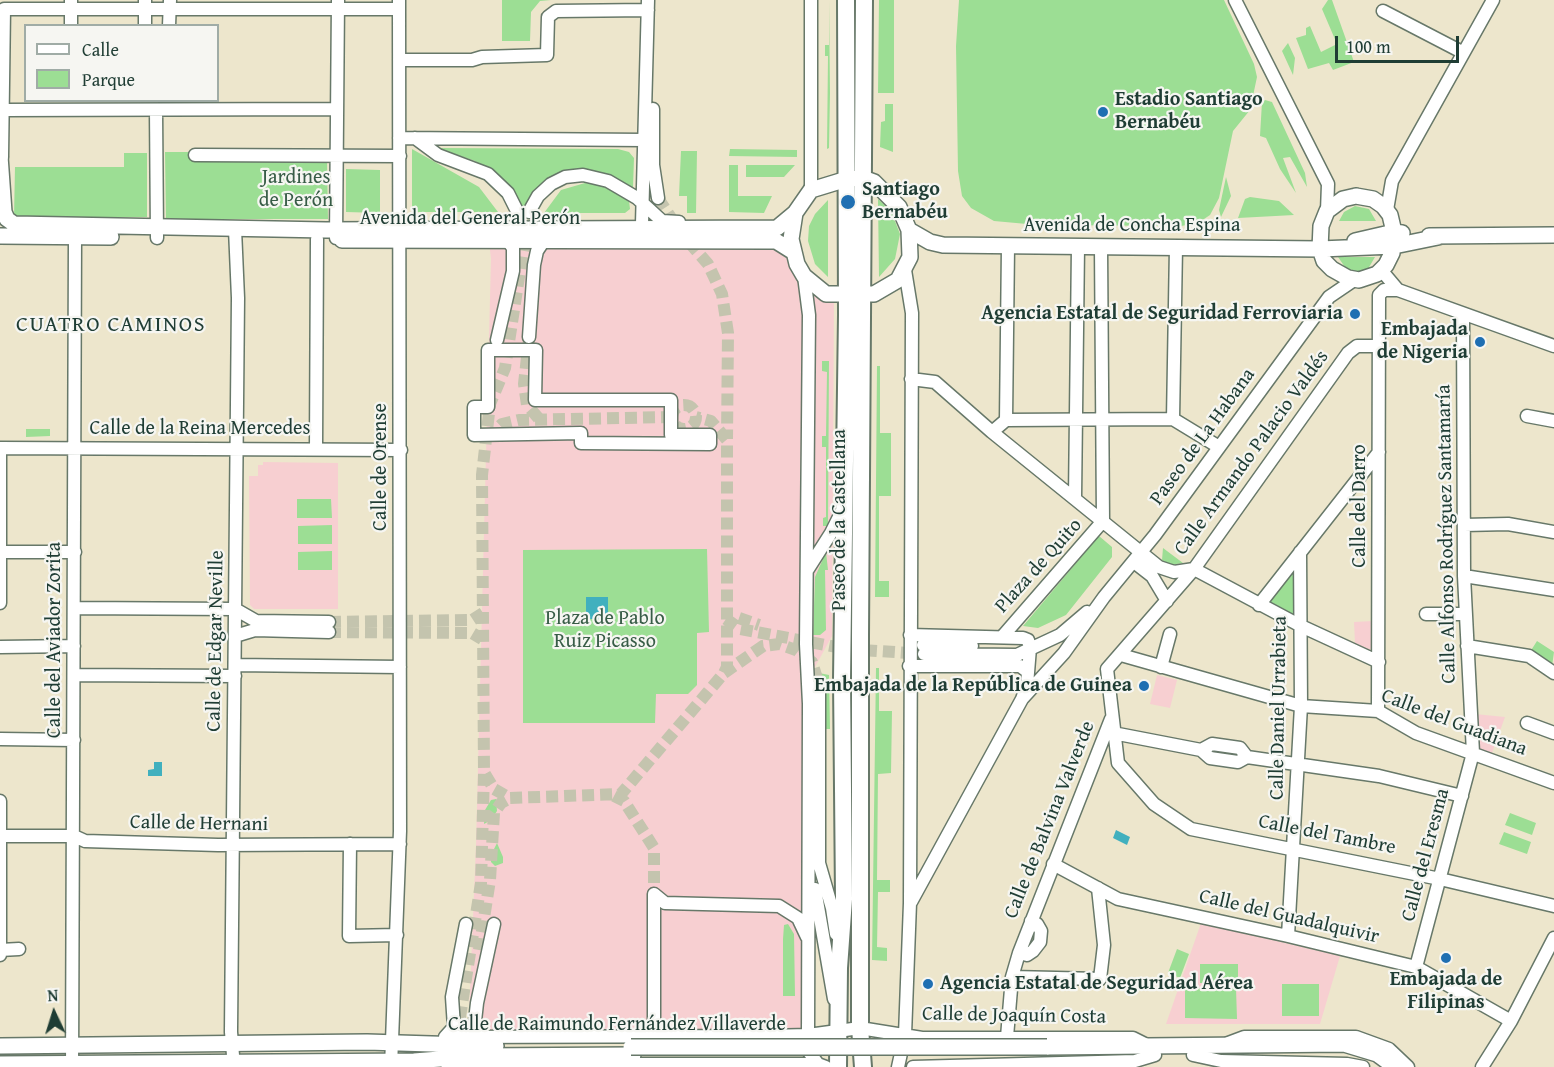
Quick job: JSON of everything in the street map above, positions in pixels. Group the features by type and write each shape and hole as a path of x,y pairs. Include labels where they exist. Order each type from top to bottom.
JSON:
{"highway":[{"name":"Paseo de la Castellana","path":"846,0 855,178"},
{"name":"Paseo de la Castellana","path":"863,1067 865,1032 854,295 855,178 864,0"},
{"name":"Paseo de la Castellana","path":"840,1042 839,968 844,898 842,679 845,505 854,295"}],"main road":[{"path":"1,156 2,219"},
{"path":"855,178 874,182 898,207 909,230 908,264 887,288 854,295 826,294 804,276 792,251 791,233 795,213 811,190 855,178"},
{"path":"1367,196 1387,210 1394,239 1382,271 1359,280 1332,270 1324,261 1320,249 1321,226 1327,211 1349,197 1367,196"},
{"name":"Avenida del General Perón","path":"0,236 75,237 157,233 400,235 707,227 777,228 795,213"},
{"name":"Avenida del General Perón","path":"2,219 7,219 14,224 157,233"},
{"name":"Avenida de Concha Espina","path":"909,230 930,242 943,245 1320,249 1394,239 1554,235"},
{"name":"Avenida del General Perón","path":"235,234 317,239 336,235"},
{"name":"Avenida del General Perón","path":"400,235 508,241 545,239 776,241 792,251"},
{"name":"Avenida de Concha Espina","path":"908,264 943,245"},
{"name":"Calle de Raimundo Fernández Villaverde","path":"0,1046 393,1042 416,1046 632,1051"},
{"name":"Calle de Raimundo Fernández Villaverde","path":"0,1064 391,1064 487,1056 840,1042"},
{"name":"Calle de Joaquín Costa","path":"840,1042 1047,1052 1151,1050 1225,1045 1355,1045 1377,1053 1395,1067"},
{"name":"Calle de Joaquín Costa","path":"1151,1050 1192,1055 1345,1053 1365,1058 1381,1067"}],"street":[{"path":"811,0 811,190"},
{"path":"1235,0 1328,184 1327,211"},
{"path":"1387,210 1392,181 1493,0"},
{"path":"71,4 71,24"},
{"path":"1,156 4,9 71,4 399,4"},
{"path":"145,4 145,24"},
{"path":"336,235 338,4"},
{"name":"Calle de Orense","path":"391,1064 400,844 399,4"},
{"path":"170,5 170,24"},
{"path":"399,60 472,60 482,57 547,55 548,17 556,11 648,5 642,229 634,236 598,241"},
{"path":"1383,11 1462,52"},
{"path":"648,46 653,75 654,175 658,198"},
{"path":"3,110 71,105 337,109"},
{"path":"149,107 157,233"},
{"path":"399,138 644,140"},
{"name":"Avenida del General Perón","path":"416,138 438,155 488,174 508,193 523,212 551,184 565,177 582,175 608,181 643,203 654,217 662,221 707,227"},
{"path":"195,155 400,156"},
{"path":"1367,196 1392,181"},
{"path":"1328,184 1349,197"},
{"path":"75,237 82,230 105,228"},
{"name":"Calle de Edgar Neville","path":"231,1043 238,298 235,234"},
{"name":"Calle del Aviador Zorita","path":"74,1044 75,237"},
{"path":"316,449 317,239"},
{"path":"529,337 534,265 537,251 545,239"},
{"path":"497,340 513,271 513,248 508,241"},
{"path":"1006,420 1008,246"},
{"path":"1076,498 1078,246"},
{"path":"1101,247 1100,419 1103,521"},
{"path":"1173,419 1176,247"},
{"path":"898,1067 905,1035 910,903 909,666 912,313 908,264"},
{"path":"1329,297 1332,270"},
{"path":"1382,271 1398,290"},
{"name":"Paseo de la Castellana","path":"804,276 809,315 806,644 810,880 808,1035 809,1052 822,1066"},
{"path":"1329,297 1359,280 1378,301 1382,291 1398,290 1554,346"},
{"name":"Paseo de La Habana","path":"910,903 1022,699 1069,646 1104,597 1137,558 1329,297"},
{"name":"Calle del Darro","path":"1378,301 1380,662 1378,711"},
{"name":"Calle Alfonso Rodríguez Santamaría","path":"1463,314 1464,576 1473,753"},
{"name":"Calle Armando Palacio Valdés","path":"1167,601 1194,569 1348,353 1357,346 1379,346"},
{"path":"488,350 536,350 535,400 671,400 671,435 710,435 710,444 581,443 581,433 474,435 474,407 488,407 488,350"},
{"path":"911,379 935,382 992,432 1103,521 1152,576 1167,601"},
{"path":"1527,416 1554,421"},
{"path":"992,432 1006,420 1173,419 1219,447"},
{"path":"0,448 0,603"},
{"name":"Calle de la Reina Mercedes","path":"0,448 401,450"},
{"path":"1259,605 1379,452"},
{"name":"Paseo de la Castellana","path":"808,569 831,533 845,505"},
{"name":"Plaza de Quito","path":"1002,637 1103,521"},
{"path":"1464,525 1508,524 1554,532"},
{"path":"0,552 75,552"},
{"name":"Calle Daniel Urrabieta","path":"1288,936 1301,705 1300,552"},
{"path":"1137,558 1174,572 1194,569 1259,605 1380,662"},
{"path":"1464,576 1554,590"},
{"name":"Paseo de La Habana","path":"924,649 1013,655 1052,639 1068,629 1104,597"},
{"name":"Calle de Balvina Valverde","path":"1007,1037 1012,977 1019,953 1112,718 1107,669 1167,601"},
{"path":"75,608 235,609 256,621 329,627 255,630 235,636"},
{"path":"1426,614 1466,614"},
{"path":"1161,667 1170,634"},
{"path":"910,635 1025,638 1030,648"},
{"path":"0,646 74,646"},
{"path":"1467,646 1529,656 1554,673"},
{"name":"Paseo de La Habana","path":"1022,699 1030,648"},
{"name":"Calle del Guadiana","path":"1121,655 1301,705 1378,711 1416,733 1554,783"},
{"path":"909,666 1020,666 1028,672"},
{"path":"75,675 400,667"},
{"name":"Paseo de la Castellana","path":"819,685 819,863 835,920 839,968"},
{"name":"Calle del Tambre","path":"1112,718 1118,761 1154,804 1191,829 1294,848 1554,906"},
{"path":"1527,723 1554,734"},
{"path":"1113,733 1201,750 1210,758 1238,762 1247,757 1378,776 1462,796"},
{"path":"0,739 74,740"},
{"name":"Calle del Tambre","path":"1098,751 1102,756 1118,761"},
{"name":"Calle del Eresma","path":"1416,967 1473,753"},
{"path":"0,801 0,955"},
{"name":"Calle de Hernani","path":"0,836 75,836 85,841 233,844 400,844"},
{"path":"350,844 349,936 397,935"},
{"name":"Calle del Guadalquivir","path":"1053,864 1118,899 1416,967 1511,1021"},
{"name":"Paseo de la Castellana","path":"810,880 815,889 840,1042"},
{"path":"1012,977 1100,979 1104,945 1098,888"},
{"path":"654,1037 654,894 665,903 779,906 798,918 809,941"},
{"path":"654,922 663,908 692,904"},
{"path":"446,1037 454,1027 452,997 466,924"},
{"path":"477,1038 474,1030 477,1003 494,924"},
{"path":"1482,1067 1511,1021 1554,938"},
{"path":"0,950 19,949"},
{"path":"394,1021 402,1031 415,1039"},
{"name":"Calle de Joaquín Costa","path":"808,1035 840,1042 865,1032 934,1038 1133,1038 1151,1050 1135,1061 913,1067"},
{"name":"Calle de Raimundo Fernández Villaverde","path":"393,1042 446,1037 808,1035"},
{"path":"752,1036 752,1065"},
{"path":"1225,1045 1244,1037 1356,1037 1389,1049 1408,1067"},
{"path":"934,1038 934,1065"},
{"path":"231,1043 233,1064"},
{"path":"73,1065 74,1044"},
{"path":"1192,1055 1252,1064 1347,1064 1363,1067"},
{"name":"Calle de Raimundo Fernández Villaverde","path":"414,1061 433,1065 472,1066 822,1066"}],"shaded area":[{"path":"489,241 769,241 834,295 832,636 815,667 811,684 808,1035 468,1040 476,845 491,259"},
{"path":"263,462 338,463 338,609 254,609 250,605 249,476 258,476 258,465 263,465"},
{"path":"1373,621 1373,647 1369,650 1355,643 1354,622"},
{"path":"1157,675 1177,680 1170,708 1150,704"},
{"path":"1475,714 1505,717 1492,753 1477,748"},
{"path":"1201,923 1340,956 1320,1024 1166,1024"}],"green space":[{"path":"502,0 551,0 540,1 531,12 530,41 502,41"},
{"path":"829,0 830,93 829,148 827,149 828,56 825,56 825,45 829,45"},
{"path":"879,0 894,0 894,93 878,93"},
{"name":"Estadio Santiago Bernabéu","path":"959,0 1224,0 1254,64 1257,77 1250,110 1233,131 1219,198 1210,215 1198,223 1181,226 1038,225 994,221 971,208 962,196 958,171 956,46"},
{"path":"1328,0 1332,0 1354,62 1333,70 1329,63 1308,69 1296,38 1306,35 1306,28 1310,26 1321,52 1337,44 1322,9"},
{"path":"1288,43 1295,58 1293,75 1282,51"},
{"path":"1265,100 1272,102 1305,173 1307,187 1290,157 1283,158 1296,193 1280,169 1266,138 1260,136 1262,102"},
{"path":"885,104 893,104 893,152 880,147 881,122 885,121"},
{"path":"437,148 618,149 629,152 634,158 633,188 601,172 572,170 553,176 538,187 531,195 523,212 516,196 495,173 475,161"},
{"path":"412,149 479,187 498,212 412,212"},
{"path":"730,149 797,150 797,157 729,156"},
{"path":"681,151 697,151 696,213 687,213 687,196 679,196"},
{"name":"Jardines de Perón","path":"165,152 193,152 194,161 327,160 328,219 166,219"},
{"path":"124,153 147,153 147,217 14,217 15,167 124,167"},
{"path":"729,165 738,165 738,196 772,196 764,213 729,212"},
{"path":"746,165 795,165 784,177 746,177"},
{"path":"346,169 380,170 380,213 346,212"},
{"path":"1226,177 1231,196 1221,217 1219,210"},
{"path":"585,183 600,185 620,195 629,201 630,209 625,213 544,213 561,190"},
{"path":"1250,197 1279,201 1294,215 1238,218 1245,199"},
{"path":"878,199 891,211 900,234 895,259 879,277"},
{"path":"828,200 828,277 815,264 808,241 809,226 815,214"},
{"path":"1355,206 1369,209 1376,221 1339,221 1344,212"},
{"path":"1338,257 1375,257 1368,269 1359,272 1347,270"},
{"path":"822,361 829,361 828,526 823,526 823,518 826,517 826,447 822,447 822,436 826,436 827,372 822,371"},
{"path":"877,366 880,366 880,433 891,433 891,496 879,496 879,581 889,581 889,597 875,597"},
{"path":"26,429 50,429 50,436 26,437"},
{"path":"297,499 331,499 332,518 297,518"},
{"path":"332,525 332,544 298,544 298,526"},
{"path":"1099,536 1112,547 1112,557 1066,615 1038,628 1023,626"},
{"path":"1163,548 1183,563 1169,565 1162,560"},
{"name":"Plaza de Pablo Ruiz Picasso","path":"707,549 709,632 697,633 697,685 688,694 656,694 655,723 523,723 523,550"},
{"path":"332,551 332,570 298,570 298,552"},
{"path":"826,552 828,570 825,570 826,630 820,635 813,635 815,577"},
{"path":"1295,564 1295,616 1267,603"},
{"path":"1537,641 1554,652 1552,666 1530,652"},
{"path":"876,668 879,668 879,711 892,711 891,773 878,774 877,880 890,880 890,892 878,892 877,947 887,948 887,961 872,960"},
{"path":"819,673 829,675 830,729 824,729 814,683"},
{"path":"496,799 497,811 491,820 484,824 485,810 491,800"},
{"path":"1510,813 1536,823 1532,835 1505,825"},
{"path":"1504,832 1531,842 1527,854 1499,844"},
{"path":"497,843 503,863 495,866 491,862 491,855"},
{"path":"788,924 794,934 795,996 783,996 783,939 784,925"},
{"path":"1177,949 1189,954 1180,978 1168,973"},
{"path":"1200,964 1238,964 1238,983 1200,983"},
{"path":"1282,984 1319,984 1319,1016 1282,1016"},
{"path":"1185,988 1236,988 1237,1019 1185,1018"}],"water":[{"path":"586,597 608,597 608,619 586,619"},
{"path":"154,762 162,762 162,776 148,776 148,770 154,769"},
{"path":"1116,830 1130,837 1127,845 1113,838"}],"tunnel":[{"path":"658,198 681,233 708,264 722,294 728,333 727,439"},
{"path":"457,1036 481,883 484,773 482,475 490,404 505,368 529,212"},
{"path":"529,339 524,384 527,405 540,420"},
{"path":"684,405 689,406 695,412 696,417 695,422 689,428 684,429 679,428 673,422 672,417 673,412 679,406 684,405"},
{"path":"487,438 502,424 519,420 672,417"},
{"path":"485,774 494,789 510,798 621,794 724,673 727,667 727,440 711,421 696,417"},
{"path":"329,622 472,620 483,613"},
{"path":"739,618 759,625"},
{"path":"726,619 740,629 847,649 924,654"},
{"path":"329,632 472,633 482,639"},
{"path":"724,673 763,646 779,644 796,650 812,662 819,685"},
{"path":"614,796 624,801 654,848 654,894"},
{"path":"479,950 490,880 494,813 501,803 510,798"}],"place":[{"name":"Estadio Santiago Bernabéu","path":"1103,112"},
{"name":"Santiago Bernabéu","path":"848,202"},
{"name":"Agencia Estatal de Seguridad Ferroviaria","path":"1355,314"},
{"name":"Embajada de Nigeria","path":"1480,342"},
{"name":"Embajada de la República de Guinea","path":"1144,686"},
{"name":"Embajada de Filipinas","path":"1446,958"},
{"name":"Agencia Estatal de Seguridad Aérea","path":"928,984"}],"district":[{"name":"CUATRO CAMINOS","path":"111,325"}]}
